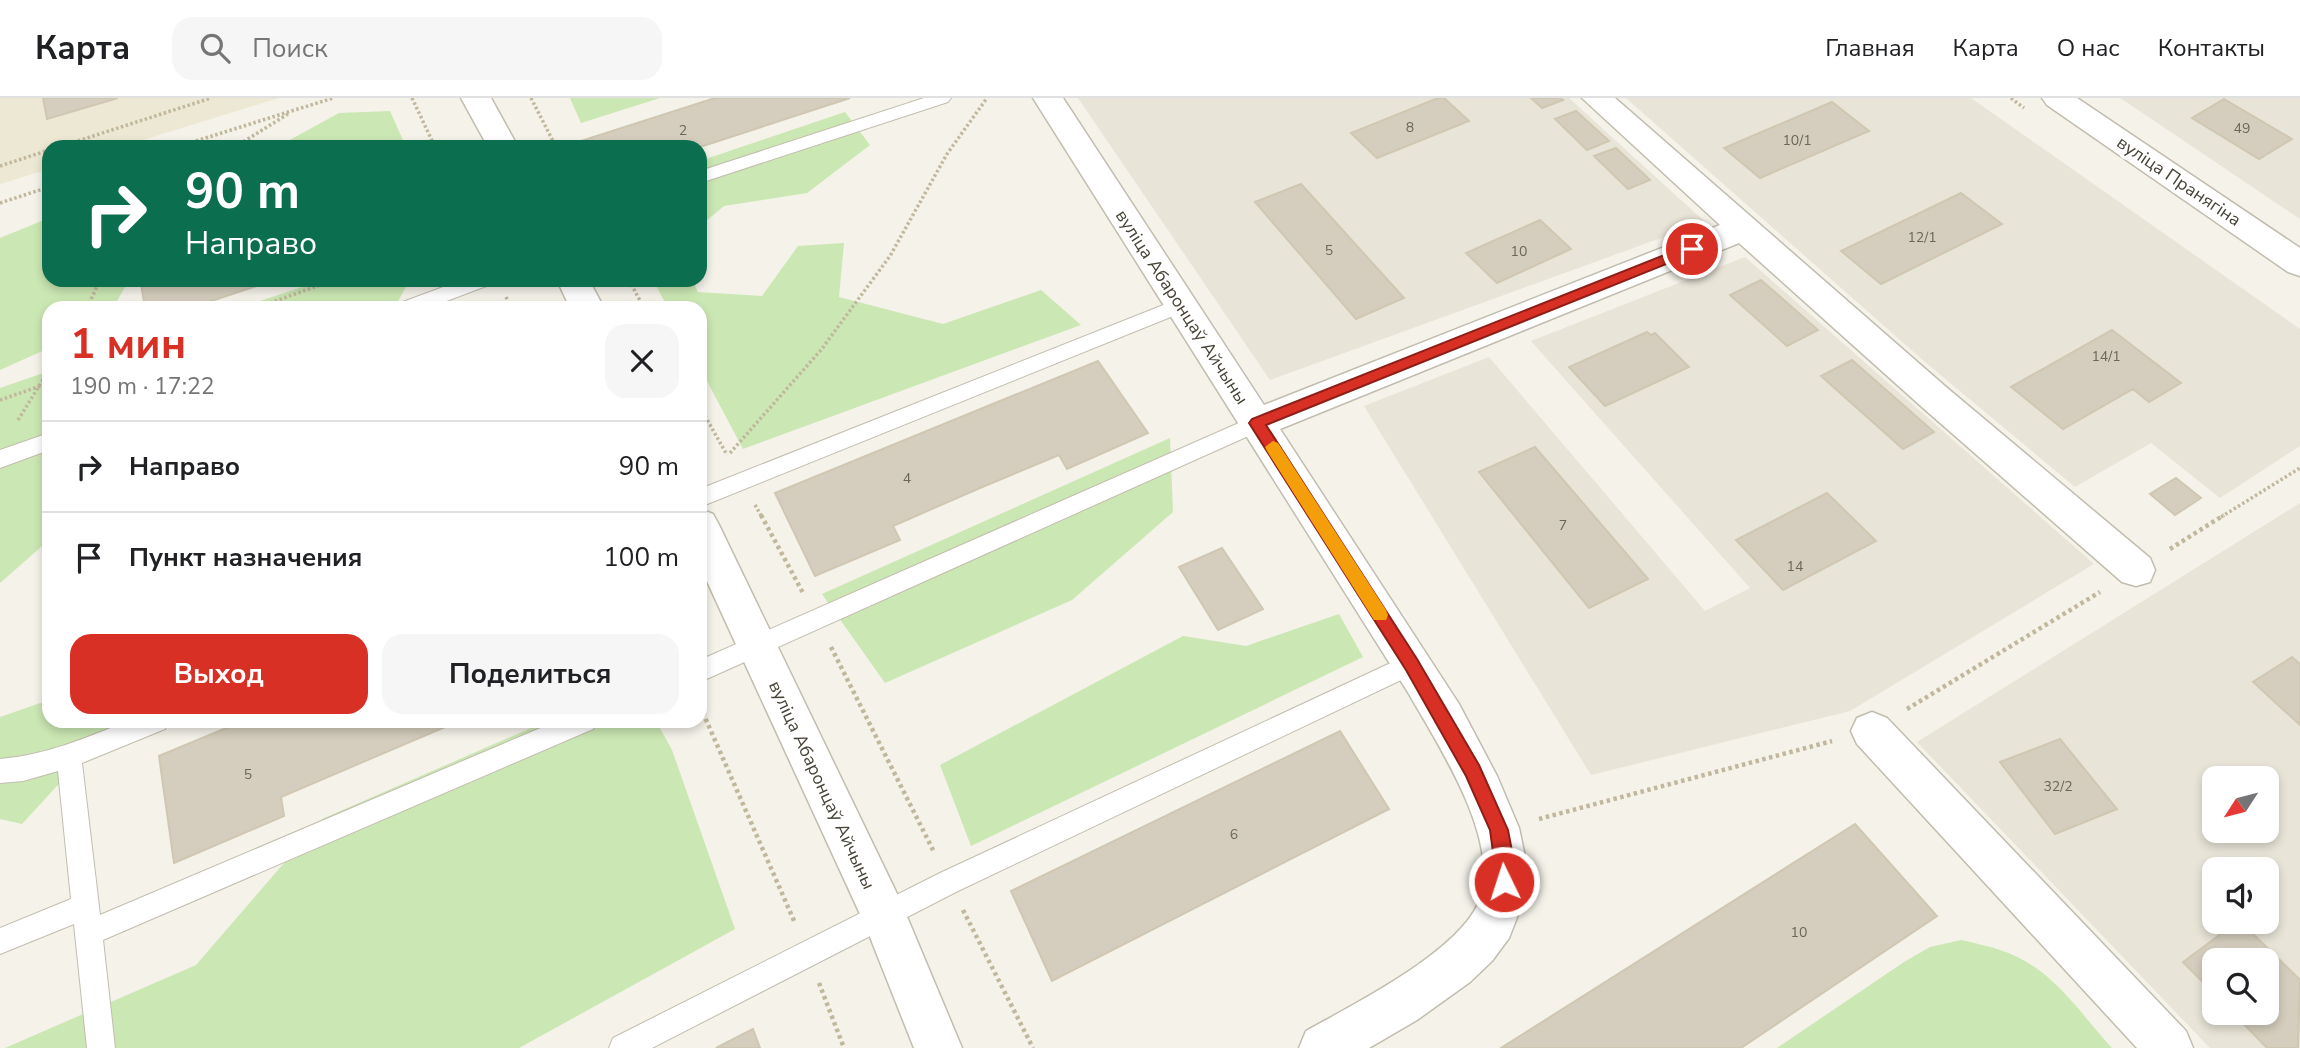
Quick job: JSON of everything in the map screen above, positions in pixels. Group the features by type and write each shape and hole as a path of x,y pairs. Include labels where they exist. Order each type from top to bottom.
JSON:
{"street":[{"path":"476,98 499,140"},
{"name":"вуліца Абаронцаў Айчыны","path":"1048,98 1412,664 1473,771 1499,830 1506,867 1503,897 1492,925 1473,950 1444,974 1323,1048"},
{"path":"1597,98 1742,229 2136,570"},
{"name":"вуліца Пранягіна","path":"2057,98 2300,264"},
{"path":"1257,423 1742,229"},
{"name":"вуліца Абаронцаў Айчыны","path":"707,540 884,916 938,1048"},
{"path":"1872,731 2169,1048"}],"lane":[{"path":"707,175 942,98"},
{"path":"426,301 463,287"},
{"path":"707,495 1181,305"},
{"path":"707,668 1257,423"},
{"path":"0,459 42,444"},
{"path":"623,1048 950,882 1412,664"},
{"path":"0,771 23,769 69,757 139,728"},
{"path":"89,933 568,728"},
{"path":"69,757 101,1048"},
{"path":"0,941 86,906"}],"path":[{"path":"81,140 211,98"},
{"path":"199,140 333,98"},
{"path":"412,98 432,140"},
{"path":"531,98 552,140"},
{"path":"727,456 821,350 875,277 890,256 947,154 987,98"},
{"path":"246,140 295,110"},
{"path":"0,166 42,152"},
{"path":"0,203 42,189"},
{"path":"276,301 314,287"},
{"path":"13,429 42,381"},
{"path":"0,400 42,385"},
{"path":"707,420 817,619 1032,1048"},
{"path":"1499,830 1872,731 2300,468"},
{"path":"707,722 808,954 844,1048"}],"shaded area":[{"path":"0,98 279,98 143,140 42,140 42,171 0,184"},
{"path":"1078,98 1569,98 1705,222 1270,380"},
{"path":"1626,98 1971,98 2300,329 2300,446 2220,498 2151,443 2075,487 1925,362"},
{"path":"2120,98 2300,98 2300,219 2150,118"},
{"path":"1745,257 2094,564 1850,711 1591,775 1364,406 1489,357 1705,611 1750,588 1531,341"},
{"path":"2300,503 2300,1048 2210,1048 1917,742"}],"green space":[{"path":"570,98 660,98 581,123"},
{"path":"390,111 403,140 290,140 339,113"},
{"path":"845,112 870,145 807,193 724,206 707,220 707,159"},
{"path":"42,221 42,287 125,287 117,301 42,301 42,351 0,370 0,238"},
{"path":"844,243 839,297 943,324 1041,290 1081,325 743,449 707,381 707,301 664,301 657,287 696,287 698,292 762,296 798,246"},
{"path":"302,287 406,287 398,301 260,301"},
{"path":"42,373 42,546 0,583 0,388"},
{"path":"1170,438 1173,512 1072,600 885,683 822,594"},
{"path":"1339,614 1363,657 971,846 940,765 1183,636 1246,646"},
{"path":"42,702 42,728 110,728 22,824 0,819 0,717"},
{"path":"531,728 660,728 672,750 735,929 519,1048 5,1048 196,965 322,819"},
{"path":"1961,940 2008,953 2036,968 2071,1000 2112,1048 1777,1048 1904,962 1930,947"}],"building":[{"path":"43,98 118,98 47,119"},
{"path":"715,98 850,98 707,145 707,140 584,140"},
{"path":"1438,98 1444,98 1469,121 1377,158 1351,133"},
{"path":"1531,98 1560,98 1563,100 1542,108"},
{"path":"2224,99 2292,139 2259,159 2192,118"},
{"path":"1832,102 1869,131 1760,178 1724,148"},
{"path":"1576,111 1609,141 1587,150 1555,119"},
{"path":"1616,148 1650,180 1628,189 1594,156"},
{"path":"1301,184 1404,298 1356,319 1255,202"},
{"path":"1961,193 2002,224 1881,284 1841,251"},
{"path":"1540,220 1571,249 1497,283 1466,253"},
{"path":"1761,280 1818,330 1787,346 1730,295"},
{"path":"142,287 254,287 211,301 144,301"},
{"path":"2112,330 2181,383 2149,402 2133,389 2063,429 2011,387"},
{"path":"1647,332 1651,335 1655,333 1689,367 1605,406 1569,367"},
{"path":"1852,360 1934,432 1903,449 1821,376"},
{"path":"1098,361 1148,433 1067,469 1059,455 980,488 893,526 900,540 815,576 775,493"},
{"path":"1535,447 1648,579 1589,608 1479,472"},
{"path":"2176,478 2201,498 2175,515 2150,494"},
{"path":"1827,493 1876,541 1783,590 1736,540"},
{"path":"1222,548 1263,609 1218,630 1179,567"},
{"path":"2292,657 2300,664 2300,725 2253,682"},
{"path":"226,728 443,728 281,797 284,816 174,863 159,756"},
{"path":"1340,731 1389,809 1052,981 1011,891"},
{"path":"2060,739 2117,809 2055,834 2000,762"},
{"path":"1855,824 1937,916 1741,1048 1501,1048"},
{"path":"2221,934 2253,934 2267,948 2202,948 2202,981 2183,962"},
{"path":"2279,959 2300,980 2298,1048 2267,1048 2245,1025 2279,1025"},
{"path":"753,1029 760,1048 716,1048"}],"slow traffic":[{"path":"1273,447 1380,615"}],"route":[{"path":"1504,882 1506,867 1499,830 1473,771 1412,664 1257,423 1692,249"}]}
